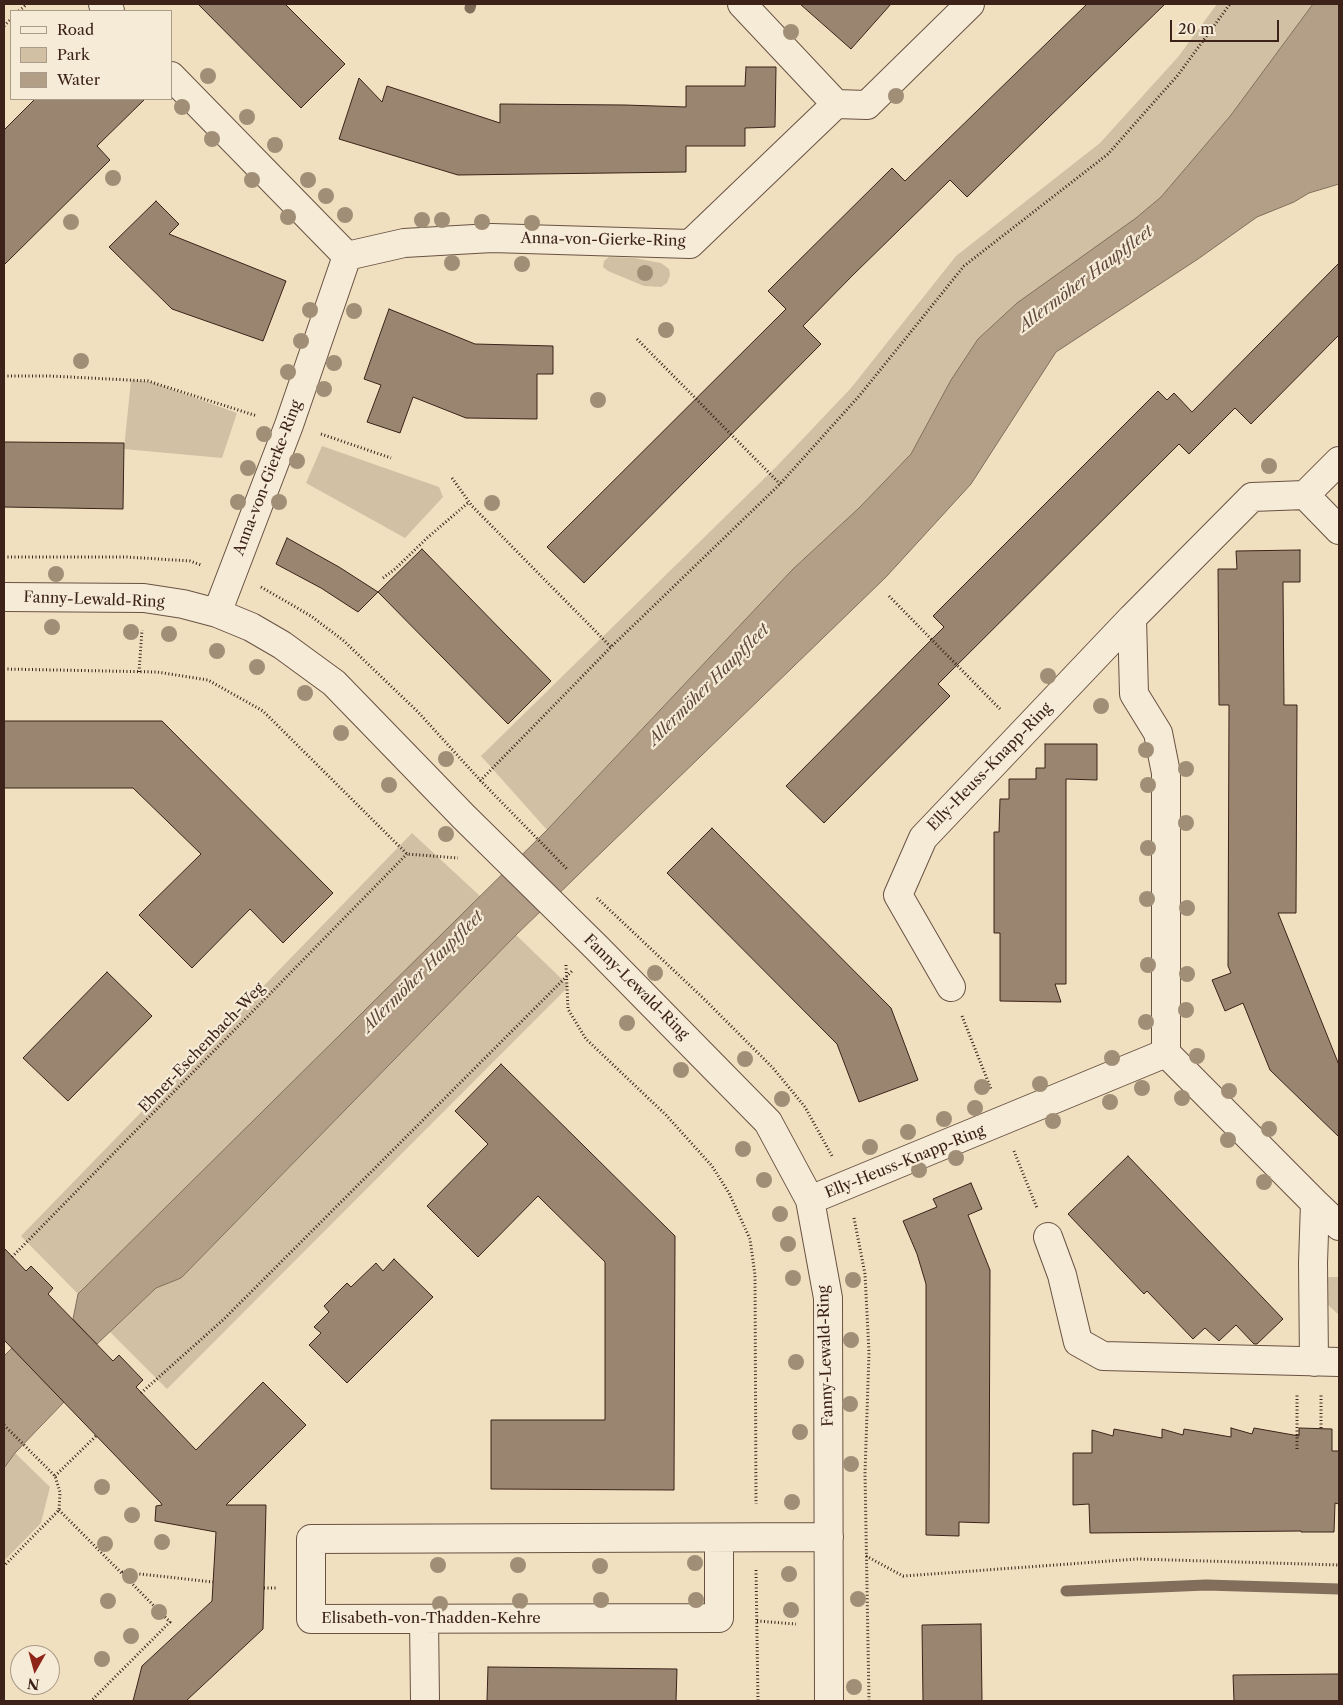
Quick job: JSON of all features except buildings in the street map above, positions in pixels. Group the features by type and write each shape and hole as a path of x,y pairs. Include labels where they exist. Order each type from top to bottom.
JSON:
{"street":[{"path":"742,4 836,104 867,105 970,4"},
{"path":"172,77 346,256"},
{"name":"Anna-von-Gierke-Ring","path":"217,614 289,425 346,256 404,243 492,238 690,244 836,104"},
{"path":"1339,461 1305,495 1339,530"},
{"name":"Elly-Heuss-Knapp-Ring","path":"951,988 898,896 923,838 1132,618 1252,497 1305,495"},
{"name":"Fanny-Lewald-Ring","path":"4,597 144,598 183,604 251,627 282,645 334,683 768,1122 810,1200 828,1298 829,1701"},
{"path":"1132,618 1134,694 1158,733 1166,773 1166,1053 1339,1226"},
{"name":"Elly-Heuss-Knapp-Ring","path":"810,1200 1003,1122 1166,1053"},
{"path":"1048,1237 1062,1275 1078,1342 1102,1356 1317,1362 1313,1263 1315,1202"},
{"name":"Elisabeth-von-Thadden-Kehre","path":"719,1538 719,1618 311,1619 311,1539 829,1537"},
{"path":"424,1619 425,1701"}],"path":[{"path":"494,766 611,647 780,484 860,394 964,266 1108,154 1178,75 1230,4"},
{"path":"637,339 780,484"},
{"path":"4,376 50,376 148,381 248,413"},
{"path":"452,478 469,502 611,647"},
{"path":"383,578 469,502"},
{"path":"889,596 1024,733"},
{"path":"139,672 144,598"},
{"path":"4,669 157,672 208,680 263,711 408,854 459,858"},
{"path":"520,822 572,874"},
{"name":"Ebner-Eschenbach-Weg","path":"12,1257 408,854"},
{"path":"141,1393 224,1319 622,921"},
{"path":"565,962 568,1010 586,1039 666,1115 712,1166 729,1193 750,1239 755,1275 758,1701"},
{"path":"951,988 1048,1237"},
{"path":"1297,1449 1317,1362"},
{"path":"4,1425 55,1476 60,1492 59,1510 4,1566"},
{"path":"55,1476 96,1436"},
{"path":"59,1510 170,1622 91,1701"},
{"path":"829,1537 903,1576 1138,1559 1339,1565"},
{"path":"120,1572 213,1582"},
{"path":"757,1621 828,1626"}],"green space":[{"path":"1217,4 1313,4 1231,115 1161,197 1136,218 1017,303 978,339 951,380 911,454 859,508 793,569 547,830 481,756 777,466 851,388 956,256 1100,143 1178,57"},
{"path":"609,257 634,258 661,263 669,269 670,275 667,283 661,287 644,286 608,271 603,267 604,261"},
{"path":"131,380 151,382 237,413 222,458 124,449"},
{"path":"322,446 439,487 443,497 405,538 306,483"},
{"path":"412,833 481,897 78,1294 21,1236"},
{"path":"516,935 569,986 167,1389 110,1332 156,1288 181,1278"},
{"path":"1328,1277 1339,1277 1339,1315 1328,1305"},
{"path":"15,1453 50,1487 41,1523 4,1561 4,1468"}],"water":[{"name":"Allermöher Hauptfleet","path":"1313,4 1339,4 1339,184 1309,193 1294,202 1257,217 1198,259 1056,352 971,484 886,577 516,935 181,1278 156,1288 97,1344 73,1319 78,1294 547,830 793,569 859,508 911,454 951,380 978,339 1017,303 1136,218 1161,197 1231,115"},
{"path":"12,1348 64,1402 15,1453 4,1468 4,1356"}],"waterway":[{"path":"470,8 471,4"},
{"path":"1066,1591 1206,1585 1339,1589"}]}
